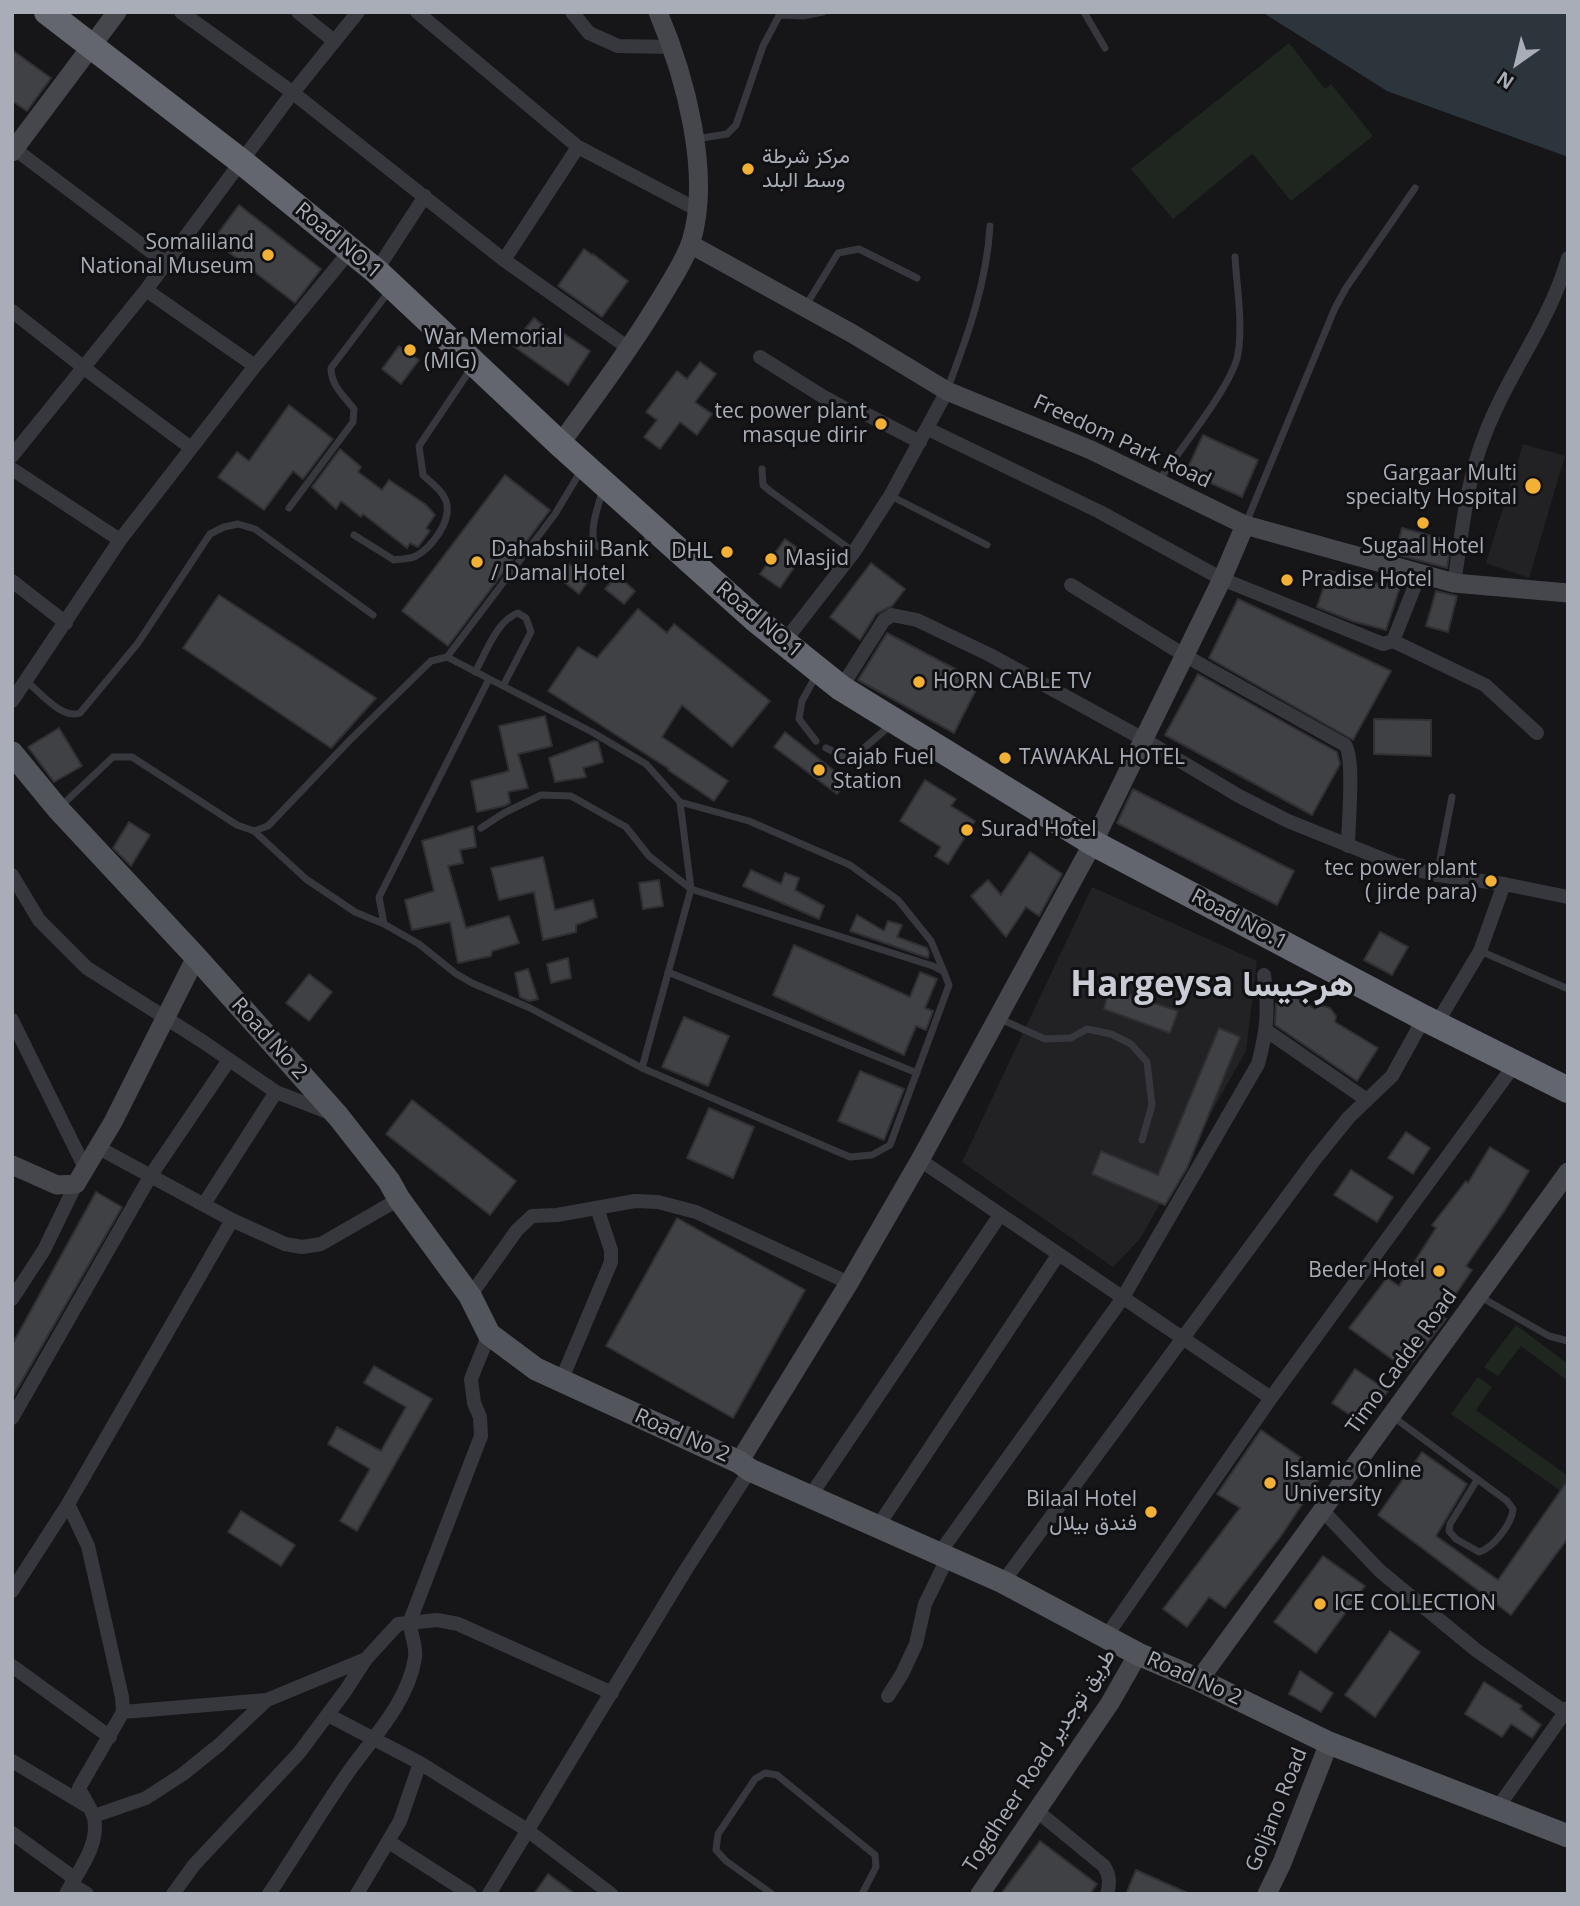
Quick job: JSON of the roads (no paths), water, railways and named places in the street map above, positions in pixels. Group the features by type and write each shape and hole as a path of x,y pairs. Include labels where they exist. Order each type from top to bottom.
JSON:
{"highway":[{"name":"Road NO.1","path":"47,12 242,162 384,279 584,466 784,642 841,688 1093,843 1568,1090"}],"main road":[{"name":"Road No 2","path":"12,753 58,809 196,957 338,1116 389,1181 399,1199 470,1296 489,1334 536,1369 942,1557 1003,1582 1105,1638 1329,1743 1568,1836"}],"street":[{"path":"117,12 13,149 166,262"},
{"path":"181,12 292,92 504,260 630,349"},
{"path":"298,12 334,41"},
{"path":"12,456 146,290 292,92 358,12"},
{"path":"417,12 578,147 698,210"},
{"path":"572,12 589,33 618,46 673,47"},
{"path":"560,444 630,349 676,272 690,244 698,210 695,139 673,47 660,13"},
{"path":"504,260 578,147"},
{"path":"384,279 425,196"},
{"name":"Freedom Park Road","path":"690,244 947,391 1091,450 1245,525 1454,583 1568,593"},
{"path":"12,701 120,540 255,366 351,251"},
{"path":"1454,583 1475,466 1484,436 1556,292 1568,258"},
{"path":"146,290 255,366"},
{"path":"12,311 191,448"},
{"path":"760,357 853,413 864,413 920,442"},
{"path":"784,642 854,552 890,496 947,391"},
{"path":"928,429 1100,512 1222,579 1383,644 1394,640 1485,685 1537,733"},
{"path":"12,469 120,540"},
{"path":"489,1894 685,1570 920,1160 1093,843 1222,579 1245,525"},
{"path":"1394,640 1420,573"},
{"path":"12,581 66,623"},
{"path":"1071,585 1184,655 1346,745 1350,751 1351,771 1348,846"},
{"path":"841,688 884,620 892,615 917,620 990,655 1287,821 1395,864 1437,875 1504,884 1568,897"},
{"path":"12,875 39,920 87,968 276,1092 338,1116"},
{"path":"1003,1582 1315,1159 1349,1117 1392,1076 1480,951 1504,884"},
{"path":"12,1299 44,1250 99,1148 196,957"},
{"path":"888,1696 916,1644 925,1604 942,1557 1122,1299 1258,1064 1267,1031 1268,1006 1264,975"},
{"path":"12,1020 81,1177"},
{"path":"1267,1031 1367,1100"},
{"path":"12,1418 151,1175 229,1060"},
{"path":"1105,1638 1270,1398 1515,1064"},
{"path":"204,1204 276,1092"},
{"path":"99,1148 232,1220 285,1244 302,1247 321,1244 399,1199"},
{"path":"920,1160 1270,1398"},
{"path":"12,1165 57,1185 81,1177"},
{"name":"Timo Cadde Road","path":"1199,1680 1568,1172"},
{"path":"470,1296 517,1230 532,1216 558,1215 635,1201 658,1202 696,1212 849,1283"},
{"path":"561,1381 611,1262 611,1250 597,1208"},
{"path":"811,1495 1000,1215"},
{"path":"14,1583 68,1504 232,1220"},
{"path":"878,1526 1058,1255"},
{"path":"269,1894 346,1776 392,1714 410,1677 416,1654 410,1621 481,1436 480,1417 474,1403 471,1380 489,1334"},
{"path":"68,1504 88,1546 122,1697 122,1712 79,1788 90,1811 92,1847 70,1885"},
{"path":"1322,1510 1380,1571 1465,1642 1566,1710 1498,1807"},
{"path":"173,1894 218,1839 283,1771 328,1715 366,1659 396,1626 410,1621 436,1620 458,1624 612,1693"},
{"name":"Togdheer Road طريق توجدير","path":"980,1894 1110,1703 1138,1654"},
{"path":"122,1712 267,1700 366,1659"},
{"path":"12,1666 110,1737"},
{"path":"12,1761 90,1811 146,1798 183,1774 219,1745 267,1700"},
{"path":"328,1715 421,1763 527,1830 611,1894"},
{"name":"Goljano Road","path":"1267,1894 1282,1863 1329,1743"},
{"path":"357,1894 389,1842 408,1803 421,1763"},
{"path":"1037,1811 1104,1866 1109,1875 1107,1894"},
{"path":"12,1833 70,1885 87,1894"},
{"path":"389,1842 470,1894"}],"lane":[{"path":"695,139 727,134 736,125 763,46 781,13 803,16 823,12"},
{"path":"1084,12 1105,48"},
{"path":"1245,525 1335,308 1415,188"},
{"path":"947,391 984,275 990,226"},
{"path":"805,308 838,253 859,249 917,278"},
{"path":"1157,482 1228,380 1238,356 1240,318 1235,257"},
{"path":"289,508 353,422 354,409 335,386 331,378 331,368 384,279"},
{"path":"354,535 394,560 413,557 428,549 445,522 447,506 440,491 423,475 419,446 474,364"},
{"path":"254,831 268,826 350,740 431,661 447,657 555,514 584,466"},
{"path":"762,469 763,485 770,492 854,552"},
{"path":"605,484 593,524 594,544 605,552 615,552 660,534"},
{"path":"890,496 987,545"},
{"path":"26,681 67,715 80,713 138,643 210,534 238,524 255,529 274,541 373,615"},
{"path":"475,672 503,623 518,613 526,618 531,632 503,686"},
{"path":"58,809 113,757 132,757 237,825 254,831 306,879 355,912 419,944 472,983 530,1009 642,1068 850,1157 872,1155 890,1145 949,985 931,941 898,900 850,865 749,821 680,802 646,764 593,732 447,657"},
{"path":"816,741 799,719 802,701 819,670"},
{"path":"384,925 379,897 489,679"},
{"path":"826,748 847,758 856,755 895,721"},
{"path":"481,828 541,795 571,796 626,827 649,856 691,889 933,966 944,972"},
{"path":"1437,875 1452,797"},
{"path":"642,1068 691,889 680,802"},
{"path":"1480,951 1566,988"},
{"path":"668,972 916,1073"},
{"path":"998,1018 1045,1040 1071,1038 1087,1029 1111,1034 1131,1044 1147,1062 1152,1105 1142,1140"},
{"path":"1478,1296 1549,1336 1568,1341"},
{"path":"1392,1415 1507,1501 1513,1509 1513,1516 1495,1540 1486,1550 1479,1552 1456,1539 1449,1531 1450,1524 1477,1480"},
{"path":"772,1894 726,1861 716,1850 718,1834 755,1779 765,1773 777,1775 875,1855 876,1867 862,1894"}],"place":[{"name":"مركز شرطة وسط البلد","path":"748,169"},
{"name":"Somaliland National Museum","path":"268,255"},
{"name":"War Memorial (MIG)","path":"410,350"},
{"name":"tec power plant masque dirir","path":"881,424"},
{"name":"Gargaar Multi specialty Hospital","path":"1533,486"},
{"name":"Sugaal Hotel","path":"1423,523"},
{"name":"DHL","path":"727,552"},
{"name":"Masjid","path":"771,559"},
{"name":"Dahabshiil Bank / Damal Hotel","path":"477,562"},
{"name":"Pradise Hotel","path":"1287,580"},
{"name":"HORN CABLE TV","path":"919,682"},
{"name":"TAWAKAL HOTEL","path":"1005,758"},
{"name":"Cajab Fuel Station","path":"819,770"},
{"name":"Surad Hotel","path":"967,830"},
{"name":"tec power plant ( jirde para)","path":"1491,881"},
{"name":"Beder Hotel","path":"1439,1271"},
{"name":"Islamic Online University","path":"1270,1483"},
{"name":"Bilaal Hotel فندق بيلال","path":"1151,1512"},
{"name":"ICE COLLECTION","path":"1320,1604"}],"district":[{"name":"Hargeysa هرجيسا","path":"1212,986"}]}
